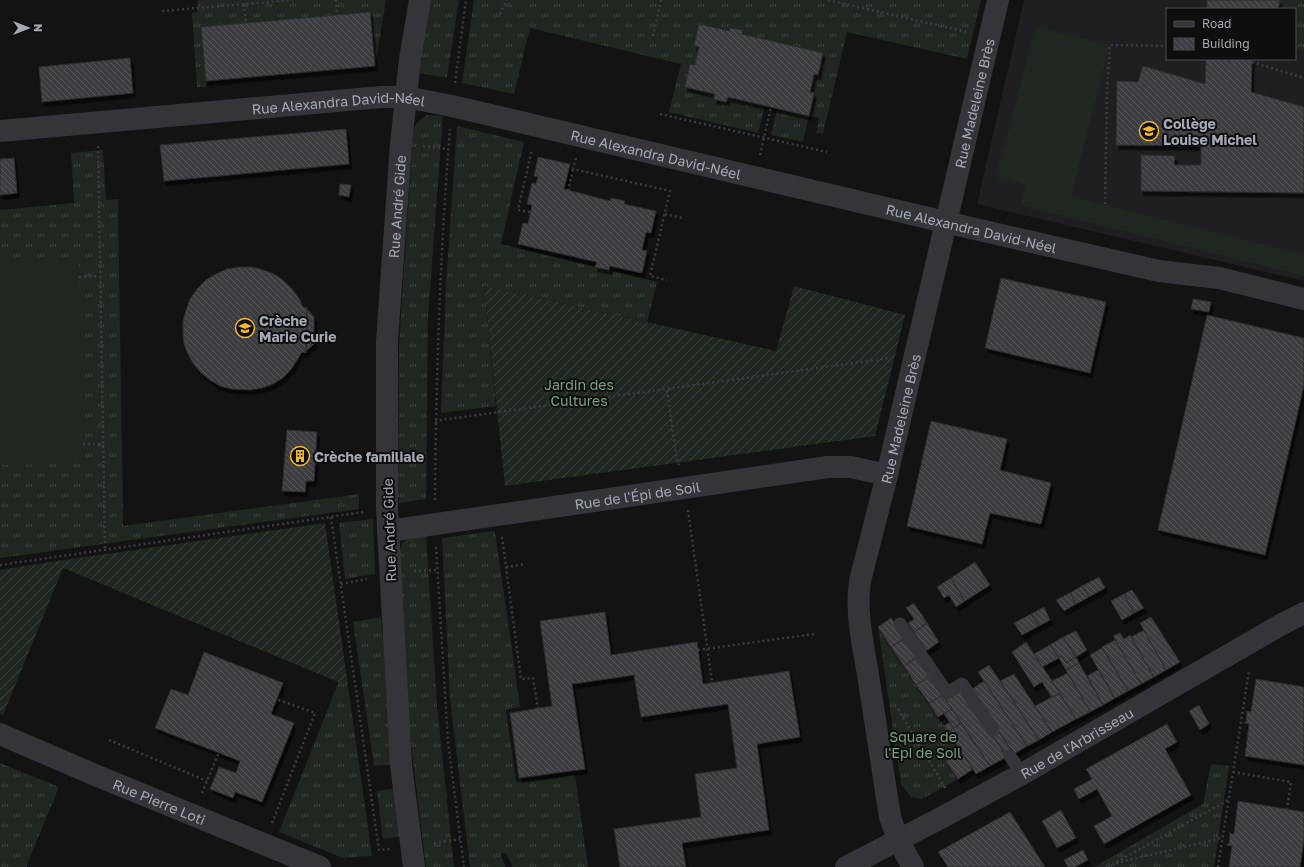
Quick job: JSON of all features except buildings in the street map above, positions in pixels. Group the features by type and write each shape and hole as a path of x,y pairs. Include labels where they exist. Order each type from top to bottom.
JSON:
{"street":[{"name":"Rue André Gide","path":"413,857 401,765 388,531 387,341 401,144 410,59 420,0"},
{"name":"Rue Madeleine Brès","path":"913,867 898,840 890,817 863,646 858,604 860,581 887,475 998,0"},
{"name":"Rue Alexandra David-Néel","path":"0,131 375,97 406,97 452,106 1159,271 1219,278 1304,299"},
{"name":"Rue de l'Épi de Soil","path":"388,531 828,467 851,467 887,475"},
{"name":"Rue de l'Arbrisseau","path":"846,867 1022,774 1284,623 1304,613"},
{"name":"Rue Pierre Loti","path":"0,734 320,867"}],"lane":[{"path":"900,624 947,694 962,684 993,730"},
{"path":"1010,756 1022,774"}],"path":[{"path":"162,11 293,0"},
{"path":"336,0 337,15"},
{"path":"464,867 448,742 434,524 441,274 452,106 466,0"},
{"path":"500,14 507,0"},
{"path":"653,36 661,0"},
{"path":"828,0 989,38"},
{"path":"244,4 246,23"},
{"path":"1105,204 1107,94 1110,45 1166,46"},
{"path":"1252,62 1304,78"},
{"path":"755,177 771,107"},
{"path":"660,114 827,152"},
{"path":"97,122 105,550"},
{"path":"568,191 580,136"},
{"path":"530,212 518,210 533,146"},
{"path":"573,169 670,191 650,276 667,280"},
{"path":"665,214 682,218"},
{"path":"79,277 99,276"},
{"path":"436,422 441,420 915,355"},
{"path":"667,390 677,462 683,469 712,682"},
{"path":"83,444 103,444"},
{"path":"0,565 387,509"},
{"path":"499,515 521,679 533,678 538,709"},
{"path":"331,517 379,850 413,857 460,839"},
{"path":"506,567 526,564"},
{"path":"698,650 814,634"},
{"path":"1218,867 1254,641"},
{"path":"264,844 314,713 276,699"},
{"path":"896,705 948,792"},
{"path":"109,740 207,781"},
{"path":"210,822 218,802 202,795 219,752"},
{"path":"1233,772 1291,782 1287,809"},
{"path":"1108,867 1228,799"},
{"path":"1112,864 1222,838"}],"shaded area":[{"name":"Collège Louise Michel","path":"1024,0 1280,0 1278,8 1166,8 1166,60 1296,60 1296,50 1304,50 1304,280 977,204"}],"green space":[{"path":"198,0 386,0 375,66 370,12 201,27 206,87 197,87 192,13 197,12"},
{"path":"430,0 459,0 447,78 419,73"},
{"path":"474,0 981,0 967,59 847,32 823,134 816,133 819,118 809,116 814,93 810,92 814,74 819,75 823,53 742,34 743,30 730,28 729,31 699,24 694,46 699,47 695,65 690,64 685,87 715,94 714,99 726,102 728,97 765,106 758,133 669,112 681,64 530,28 514,94 462,83"},
{"path":"1280,0 1304,0 1304,50 1296,50 1296,8 1278,8"},
{"path":"1036,27 1110,45 1071,196 1304,255 1304,276 1020,205 1026,185 996,177"},
{"path":"777,109 809,116 803,142 771,135"},
{"path":"428,115 443,116 428,318 426,499 399,503 399,346 413,132 415,126"},
{"path":"457,126 524,142 501,244 657,282 647,322 484,286 496,406 441,413 446,284"},
{"path":"103,150 106,200 118,199 123,526 359,494 359,509 0,558 0,210 74,203 71,153"},
{"path":"79,259 83,463 0,465 0,261"},
{"name":"Jardin des Cultures","path":"484,286 776,351 794,286 905,315 875,436 505,486"},
{"path":"373,519 375,574 345,579 339,523"},
{"path":"325,523 348,686 63,568 3,715 0,714 0,570"},
{"path":"495,531 520,707 506,710 516,782 575,775 588,867 513,867 505,852 500,854 506,867 470,867 450,699 442,538"},
{"path":"426,534 437,705 454,867 426,867 406,702 399,553 403,543 408,538"},
{"path":"381,617 393,764 374,766 353,622"},
{"name":"Square de l'Epi de Soil","path":"878,627 961,751 946,761 958,779 922,799 911,797 901,784"},
{"path":"339,681 348,686 372,856 343,858 279,832"},
{"path":"0,763 59,787 26,867 0,867"},
{"path":"1211,764 1229,766 1214,867 1094,867 1203,804"},
{"path":"396,788 402,836 383,839 377,791"}],"place":[{"name":"Collège Louise Michel","path":"1149,131"},
{"name":"Crèche Marie Curie","path":"245,328"},
{"name":"Crèche familiale","path":"300,456"}]}
